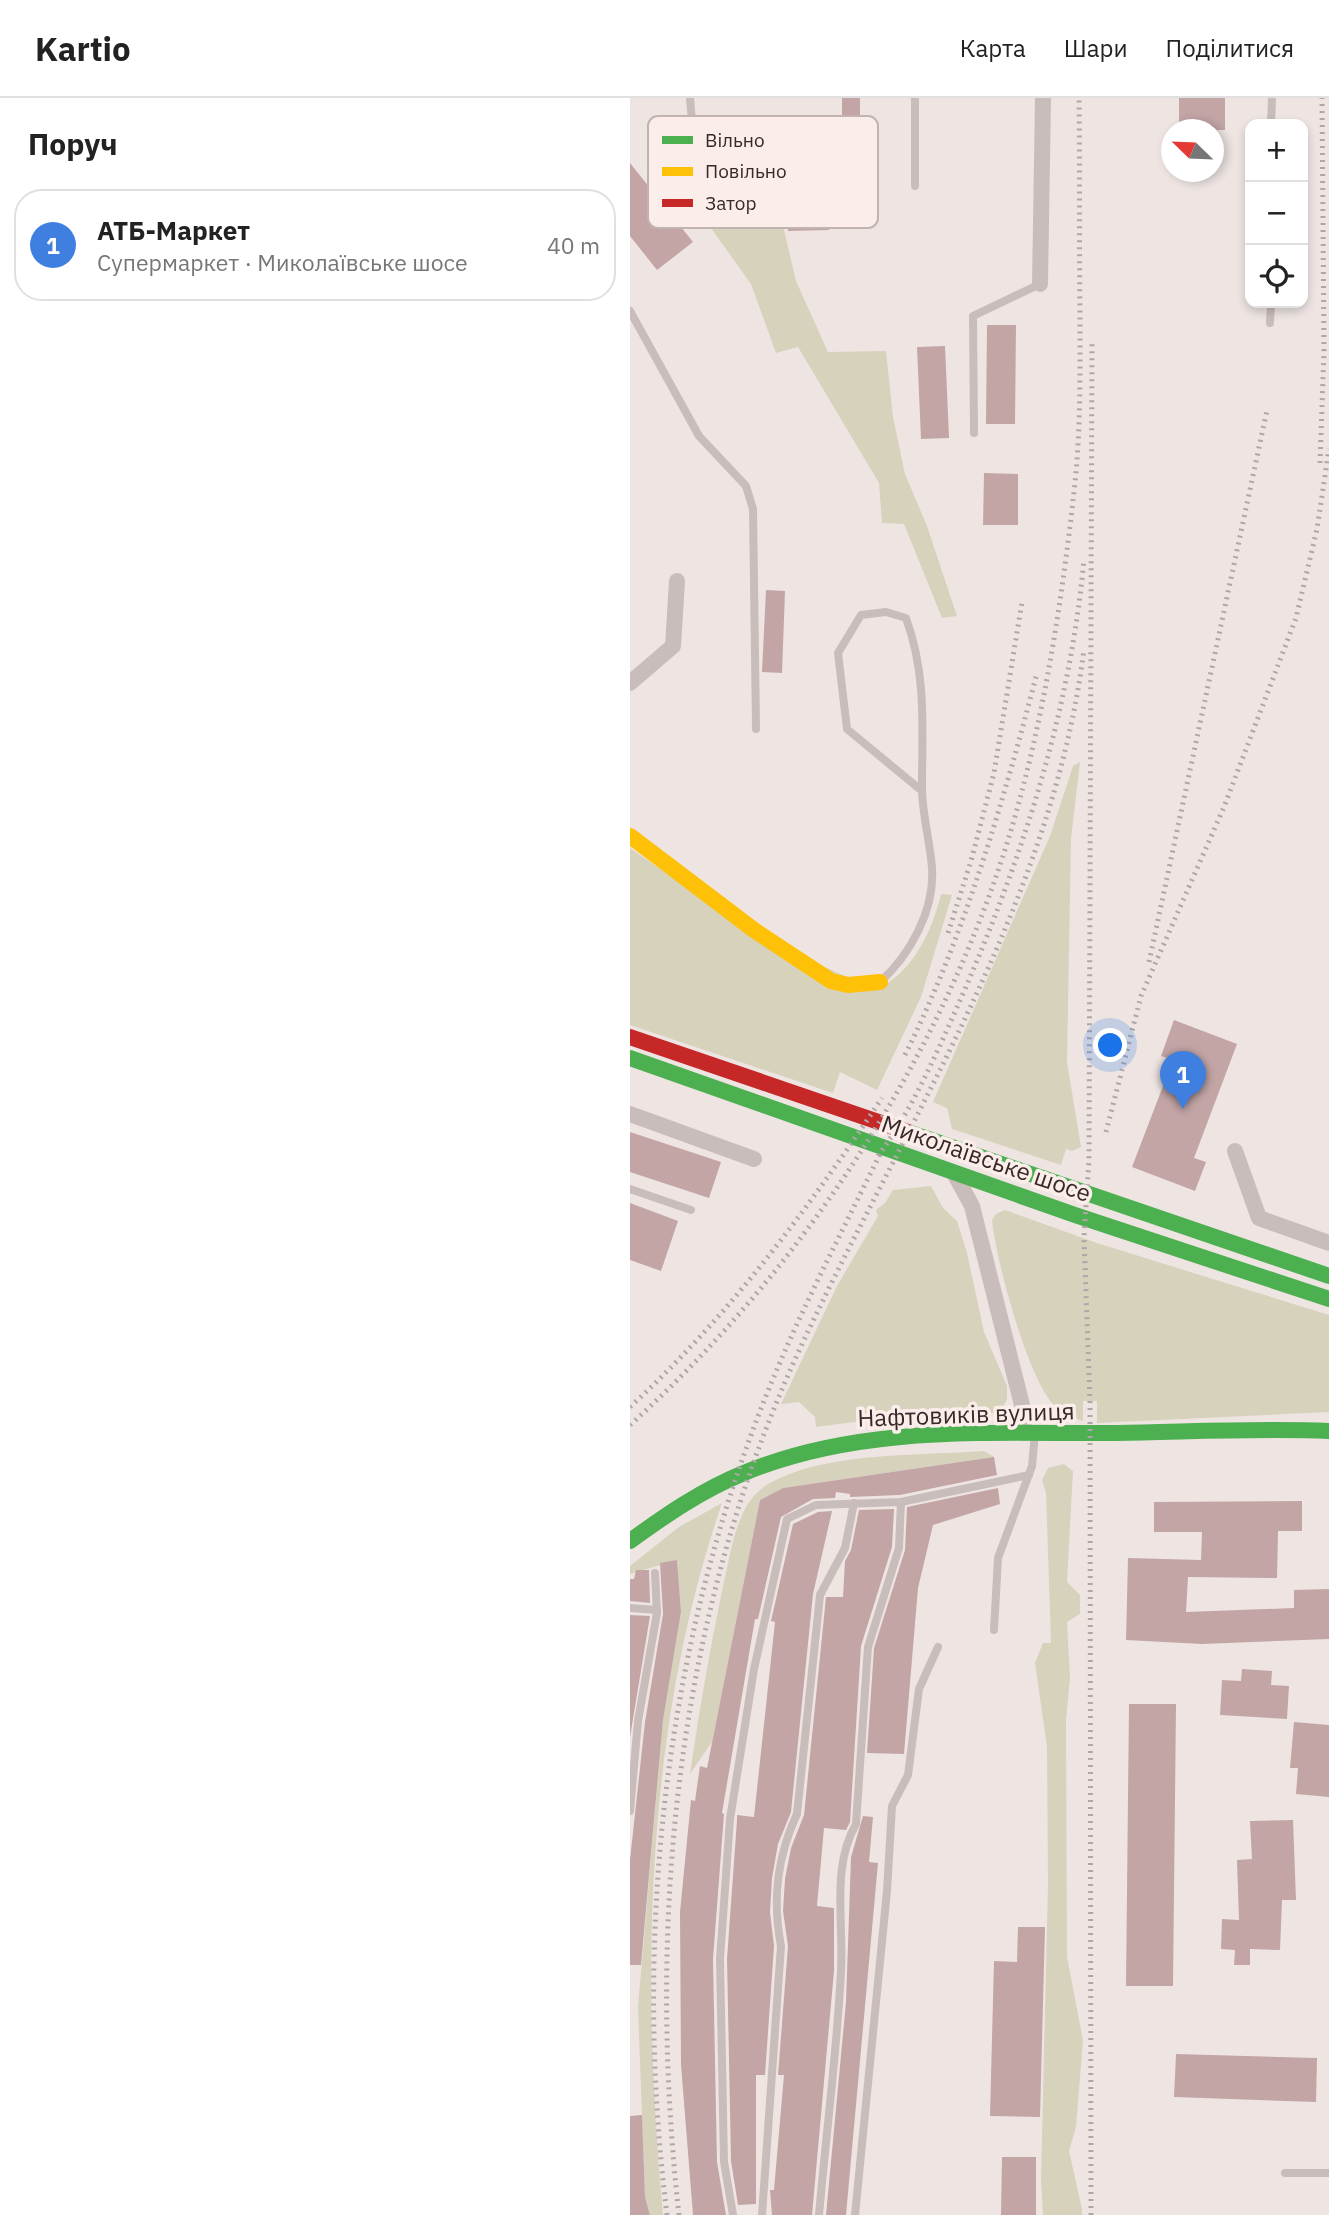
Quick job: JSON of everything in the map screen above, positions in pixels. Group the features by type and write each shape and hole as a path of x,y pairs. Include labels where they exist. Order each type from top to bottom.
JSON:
{"main road":[{"path":"630,836 754,930 831,981 848,985 880,982"},
{"name":"Миколаївське шосе","path":"630,1037 1329,1276"},
{"name":"Миколаївське шосе","path":"630,1058 1329,1299"},
{"name":"Нафтовиків вулиця","path":"630,1541 652,1522 702,1491 771,1460 876,1438 1029,1433 1300,1429 1329,1431"}],"street":[{"path":"1040,284 1043,98"},
{"path":"630,683 673,646 677,581"},
{"path":"630,1114 754,1159"},
{"path":"1235,1151 1259,1218 1329,1243"},
{"path":"952,1171 972,1206 1029,1433"},
{"path":"1300,1429 1329,1423"}],"lane":[{"path":"690,98 692,116"},
{"path":"915,98 915,186"},
{"path":"1271,119 1272,98"},
{"path":"974,433 973,316 1040,284"},
{"path":"1270,308 1270,323"},
{"path":"630,312 699,436 746,486 753,509 756,729"},
{"path":"880,982 894,970 912,945 926,909 932,872 922,791 925,716 919,652 906,618 886,612 861,615 838,653 847,729 922,791"},
{"path":"630,1189 691,1210"},
{"path":"994,1630 998,1558 1029,1475 1029,1433"},
{"path":"733,2215 724,2162 720,1959 730,1819 754,1669 787,1520 817,1504 901,1502 1029,1475"},
{"path":"819,2215 842,1969 840,1897 848,1839 856,1824 868,1647 899,1548 901,1502"},
{"path":"762,2215 781,1946 774,1911 782,1847 797,1814 820,1595 845,1548 854,1503"},
{"path":"630,1811 638,1721 657,1610 654,1573"},
{"path":"630,1608 657,1610"},
{"path":"855,2215 887,1892 892,1805 908,1775 919,1689 938,1647"},
{"path":"1285,2173 1329,2173"}],"shaded area":[{"path":"711,228 783,228 796,281 828,352 886,351 893,417 905,474 927,526 957,616 942,618 904,524 882,523 879,483 798,347 776,353 751,284"},
{"path":"1080,762 1071,839 1067,1062 1081,1147 1072,1151 1066,1149 1061,1165 952,1129 947,1108 933,1102 1050,836 1073,766"},
{"path":"630,848 756,936 876,990 900,973 919,950 941,894 952,895 921,997 877,1090 840,1072 833,1093 630,1025"},
{"path":"931,1186 943,1208 957,1221 967,1253 984,1332 1007,1386 1007,1399 1000,1413 923,1413 816,1427 815,1417 799,1402 781,1404 837,1286 878,1216 876,1210 885,1203 893,1190"},
{"path":"1005,1210 1097,1243 1329,1315 1329,1412 1097,1423 1097,1401 1083,1401 1083,1421 1064,1413 1054,1405 1033,1370 1014,1317 992,1220 996,1214"},
{"path":"984,1451 994,1457 783,1488 760,1500 712,1742 690,1774 709,1656 732,1547 741,1518 756,1494 770,1483 818,1465 874,1457"},
{"path":"1064,1464 1073,1471 1067,1582 1080,1595 1080,1614 1067,1622 1070,1678 1066,1720 1067,1957 1083,2040 1076,2127 1069,2151 1082,2215 1043,2215 1041,2180 1048,1885 1047,1747 1035,1663 1043,1643 1051,1643 1046,1493 1042,1480 1048,1468"},
{"path":"722,1503 696,1589 677,1677 663,1766 651,1946 656,2126 663,2215 650,2215 645,2197 638,2007 663,1720 681,1612 677,1560 630,1574 630,1566 679,1527"}],"building":[{"path":"842,98 860,98 860,116 842,116"},
{"path":"1179,98 1225,98 1225,130 1224,119 1179,119"},
{"path":"630,163 648,186 648,228 682,228 693,242 657,270 630,236"},
{"path":"788,228 829,228 829,230 788,231"},
{"path":"987,325 1016,325 1015,424 986,424"},
{"path":"945,346 949,438 921,439 917,347"},
{"path":"984,473 1018,474 1018,525 983,525"},
{"path":"766,590 785,591 782,673 762,672"},
{"path":"1174,1020 1237,1044 1194,1158 1206,1162 1195,1191 1132,1167 1173,1060 1161,1056"},
{"path":"630,1132 721,1162 709,1198 630,1172"},
{"path":"630,1203 678,1221 661,1271 630,1260"},
{"path":"994,1457 997,1475 900,1495 850,1497 850,1494 836,1492 835,1498 813,1499 781,1517 758,1619 755,1619 722,1813 713,1959 717,2162 726,2215 693,2215 681,2065 680,1912 691,1800 695,1801 700,1766 707,1768 760,1500 783,1488"},
{"path":"998,1488 1000,1504 933,1525 918,1588 904,1754 867,1753 874,1648 905,1550 907,1507"},
{"path":"1302,1501 1302,1531 1278,1531 1277,1578 1188,1577 1186,1612 1294,1608 1294,1590 1329,1589 1329,1639 1202,1644 1126,1640 1128,1558 1201,1560 1202,1532 1154,1532 1154,1502"},
{"path":"894,1509 892,1547 861,1646 850,1822 846,1830 824,1828 817,1906 834,1908 834,1971 812,2215 772,2215 770,2190 774,2190 784,2075 778,2075 788,1946 783,1911 785,1879 791,1848 804,1815 826,1597 843,1597 845,1561 851,1550 859,1510"},
{"path":"832,1511 813,1594 791,1812 778,1844 772,1878 770,1912 774,1946 765,2075 756,2075 756,2204 738,2205 731,2161 727,1959 737,1815 754,1817 775,1622 771,1621 793,1524 818,1512"},
{"path":"677,1560 681,1612 663,1720 641,1965 630,1965 630,1860 645,1722 663,1614 660,1563"},
{"path":"636,1570 649,1570 650,1603 630,1601 630,1579 634,1579"},
{"path":"630,1615 650,1616 630,1737"},
{"path":"1242,1669 1272,1671 1271,1685 1289,1686 1287,1719 1220,1715 1222,1680 1241,1681"},
{"path":"1129,1704 1176,1704 1173,1986 1126,1986"},
{"path":"1294,1722 1329,1725 1329,1797 1296,1794 1298,1768 1290,1768"},
{"path":"863,1816 873,1817 869,1862 878,1863 846,2215 826,2215 846,2002 851,1857"},
{"path":"1293,1820 1296,1900 1282,1900 1280,1950 1250,1949 1250,1965 1234,1965 1235,1950 1221,1949 1222,1919 1239,1920 1237,1860 1252,1859 1250,1821"},
{"path":"1018,1927 1045,1927 1040,2117 990,2116 994,1961 1017,1962"},
{"path":"1176,2054 1317,2058 1316,2102 1174,2097"},
{"path":"642,2115 645,2197 650,2215 630,2215 630,2116"},
{"path":"1002,2157 1036,2157 1036,2215 1001,2215"}],"railway":[{"path":"630,1425 697,1360 760,1289 819,1214 872,1134 920,1050 962,964 996,876 1023,787 1040,714 1060,603 1074,492 1080,379 1079,98"},
{"path":"1320,463 1324,351 1322,98"},
{"path":"1091,2215 1090,1401 1084,1238 1089,1160 1092,341"},
{"path":"1149,962 1267,410"},
{"path":"1106,1132 1141,996 1224,807 1296,618 1317,529 1329,449"},
{"path":"878,1156 914,1099 944,1037 984,943 1024,836 1041,782 1068,672 1084,559"},
{"path":"948,933 971,861 994,773 1022,602"},
{"path":"679,2215 670,2104 667,1992 670,1881 681,1770 699,1660 725,1551 760,1445 803,1342 930,1090 1009,919 1042,831 1067,741 1084,649"},
{"path":"905,1055 946,963 981,867 1037,673"},
{"path":"630,1407 734,1299 796,1221 882,1098"},
{"path":"667,2215 657,2112 654,2008 656,1903 665,1799 680,1696 702,1594 731,1494 766,1396 807,1302 882,1150"}],"traffic: fast":[{"path":"630,1058 1075,1215 1329,1299"},
{"path":"908,1132 1329,1276"},
{"path":"630,1541 685,1504 744,1473 789,1457 834,1446 881,1439 975,1433 1329,1431"}],"traffic: slow":[{"path":"630,836 754,930 831,981 848,985 880,982"}],"traffic: jam":[{"path":"630,1037 908,1132"}],"place":[{"name":"АТБ-Маркет","path":"1183,1109"}]}
